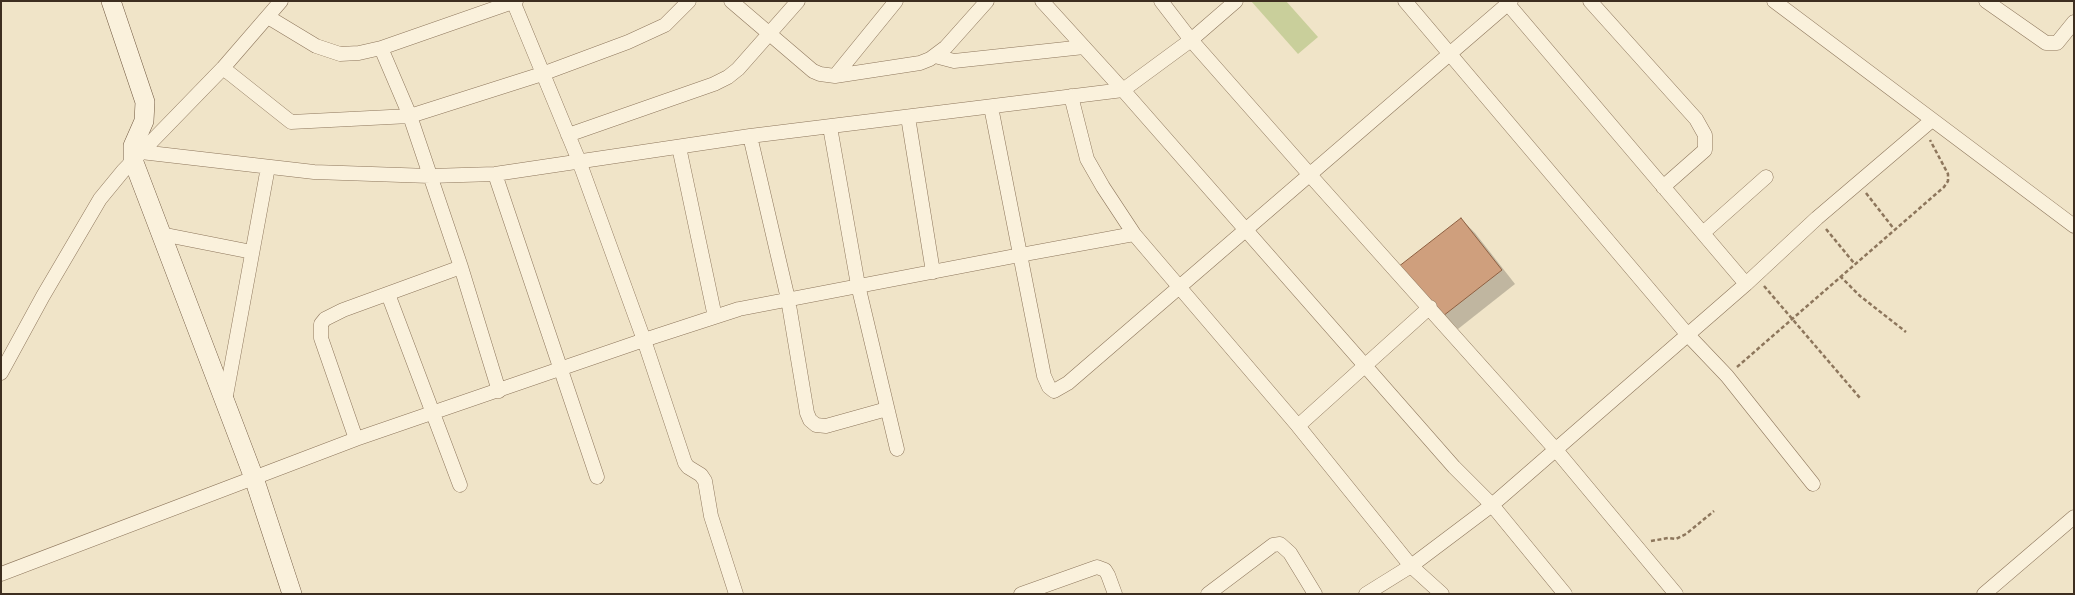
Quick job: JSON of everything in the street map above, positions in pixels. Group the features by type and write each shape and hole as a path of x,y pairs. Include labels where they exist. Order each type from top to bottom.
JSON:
{"street":[{"path":"110,1 145,102 144,121 134,146 137,156 161,234 254,478 292,594"},
{"path":"1,373 43,296 100,199 137,156 223,68 281,1"},
{"path":"223,68 290,122 410,116 542,74 653,32 665,25 689,1"},
{"path":"731,1 813,71 835,76 920,63 946,47 987,1"},
{"path":"568,134 714,84 738,69 798,1"},
{"path":"835,76 896,1"},
{"path":"1042,1 1246,229 1454,467 1492,505 1565,594"},
{"path":"1161,1 1191,40 1556,450 1676,594"},
{"path":"137,156 314,172 430,176 495,174 750,136 1123,90 1191,40 1236,1"},
{"path":"1405,1 1687,334 1727,376 1813,484"},
{"path":"1590,1 1696,119 1706,135 1705,150 1664,187"},
{"path":"1774,1 1789,6 1927,124 2074,226"},
{"path":"1986,1 2040,40 2050,44 2057,42 2074,22"},
{"path":"268,17 316,46 340,54 359,53 381,48 514,2 579,162 644,340 685,463 701,475 704,481 711,516 736,594"},
{"path":"991,107 1044,376 1049,387 1054,390 1068,383 1509,2 1703,233 1751,280"},
{"path":"934,56 954,61 1084,47"},
{"path":"381,48 410,116 462,268 499,391"},
{"path":"1071,96 1088,159 1103,188 1134,234 1178,288 1298,426 1411,566 1442,594"},
{"path":"908,117 933,272"},
{"path":"1366,594 1411,566 1492,505 1751,280 1816,218 1927,124"},
{"path":"830,127 858,285 897,449"},
{"path":"750,136 788,299 807,413 812,423 826,426 887,409"},
{"path":"680,147 715,317"},
{"path":"225,402 268,167"},
{"path":"495,174 562,368 597,477"},
{"path":"1703,233 1766,177"},
{"path":"161,234 252,252"},
{"path":"1,574 356,439 715,317 788,299 858,285 1134,234"},
{"path":"356,439 321,338 320,329 325,319 462,268"},
{"path":"388,294 460,485"},
{"path":"1298,426 1430,307"},
{"path":"1984,594 2074,517"},
{"path":"1208,594 1273,545 1280,544 1286,547 1315,594"},
{"path":"1021,594 1097,567 1105,570 1108,574 1115,594"}],"path":[{"path":"1727,376 1944,187 1948,181 1945,167 1927,124"},
{"path":"1857,183 1894,229"},
{"path":"1816,218 1855,263"},
{"path":"1840,276 1860,296 1906,332"},
{"path":"1751,280 1792,318 1860,398"},
{"path":"1639,549 1653,540 1676,539 1686,534 1714,511"}],"green space":[{"path":"1251,1 1286,1 1318,37 1298,54"}],"building":[{"path":"1461,218 1502,270 1443,316 1398,267"}]}
